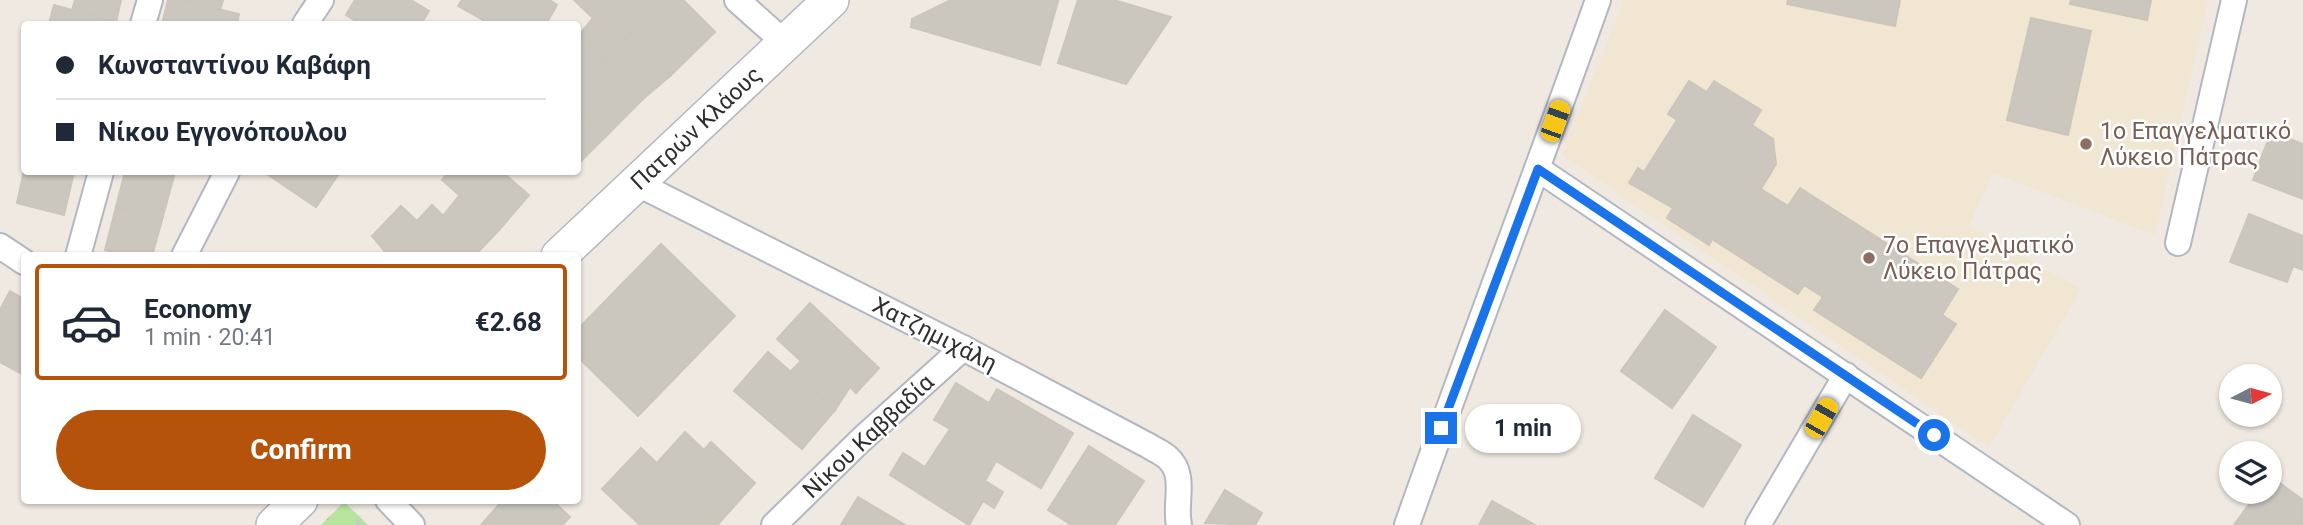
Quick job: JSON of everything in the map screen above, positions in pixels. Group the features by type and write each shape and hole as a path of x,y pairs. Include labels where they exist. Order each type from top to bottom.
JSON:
{"main road":[{"name":"Πατρών Κλάους","path":"563,252 831,0"},
{"path":"274,525 296,504"}],"street":[{"path":"144,21 150,0"},
{"path":"307,21 321,0"},
{"path":"737,0 786,44"},
{"path":"1406,525 1598,0"},
{"path":"2178,243 2234,0"},
{"path":"1538,169 2067,525"},
{"path":"79,252 100,175"},
{"path":"186,252 225,175"},
{"name":"Χατζημιχάλη","path":"636,183 964,348 1149,446 1169,459 1176,468 1179,481 1179,525"},
{"path":"0,246 21,260"},
{"name":"Νίκου Καββαδία","path":"774,525 862,439 964,348"},
{"path":"1758,525 1846,375"},
{"path":"392,504 412,525"}],"path":[{"path":"358,525 359,516"}],"shaded area":[{"name":"7ο Επαγγελματικό Λύκειο Πάτρας","path":"1624,0 2208,0 2155,235 1993,173 1969,226 2081,289 1989,447 1562,155"}],"green space":[{"path":"342,504 346,504 368,525 321,525"}],"building":[{"path":"75,0 121,0 116,21 72,10"},
{"path":"168,0 180,0 239,14 238,21 163,21"},
{"path":"180,0 223,0 220,10"},
{"path":"355,0 411,0 429,11 423,21 355,21 346,15"},
{"path":"462,0 539,0 527,21 485,21 458,6"},
{"path":"539,0 550,0 557,5 548,21 527,21"},
{"path":"574,0 663,0 604,59 581,35 593,18"},
{"path":"663,0 683,0 715,32 670,76 630,34"},
{"path":"951,0 1058,1 1040,65 911,27 912,19"},
{"path":"1078,0 1114,0 1171,17 1126,84 1058,63"},
{"path":"1788,0 1900,0 1895,26 1787,4"},
{"path":"2071,0 2151,0 2147,20 2070,4"},
{"path":"54,5 112,21 50,21"},
{"path":"2031,18 2091,31 2068,135 2007,120"},
{"path":"630,34 670,76 643,99 604,59"},
{"path":"581,35 643,99 605,137 581,114"},
{"path":"1689,81 1707,92 1714,81 1761,110 1752,125 1773,139 1776,164 1761,189 1788,206 1800,188 1958,289 1942,315 1956,324 1921,378 1814,310 1823,297 1804,285 1798,294 1712,239 1709,245 1667,218 1673,208 1629,183 1638,168 1644,172 1677,120 1668,114"},
{"path":"581,114 605,137 581,161"},
{"path":"2271,132 2303,144 2303,199 2253,180"},
{"path":"23,175 73,175 64,215 17,203"},
{"path":"124,175 174,175 162,220 116,207"},
{"path":"268,175 338,175 316,207"},
{"path":"446,175 506,175 529,195 499,230 442,180"},
{"path":"459,196 499,230 479,251 443,216"},
{"path":"432,205 479,251 449,252 417,221"},
{"path":"401,206 449,252 386,252 372,236"},
{"path":"116,207 162,220 153,252 105,250"},
{"path":"2249,214 2303,236 2303,270 2293,266 2287,282 2230,262"},
{"path":"661,244 735,316 638,416 581,360 581,326"},
{"path":"10,291 21,297 21,373 0,362 0,310"},
{"path":"810,303 879,368 856,393 850,387 835,410 791,371 801,361 777,339"},
{"path":"1665,310 1716,347 1672,408 1621,371"},
{"path":"768,352 835,410 802,449 734,391"},
{"path":"956,383 989,403 997,389 1073,433 1041,488 996,461 985,481 936,450 950,429 934,420"},
{"path":"1693,415 1741,445 1703,507 1655,478"},
{"path":"685,432 704,450 711,442 755,483 719,523 657,463"},
{"path":"1089,446 1144,481 1115,525 1069,525 1048,510"},
{"path":"641,448 719,523 640,525 602,489"},
{"path":"936,450 1003,492 994,508 983,501 969,525 890,475 903,453 925,467"},
{"path":"2282,485 2303,500 2303,525 2234,525 2249,504 2282,504"},
{"path":"1225,490 1262,513 1255,525 1205,523"},
{"path":"858,497 905,525 841,525"},
{"path":"1492,501 1535,525 1479,525"},
{"path":"499,504 556,504 570,517 562,525 481,525"}],"place":[{"name":"1o Επαγγελματικό Λύκειο Πάτρας","path":"2086,144"},
{"name":"7ο Επαγγελματικό Λύκειο Πάτρας","path":"1869,258"}],"route":[{"path":"1441,428 1538,169 1934,435"}]}
